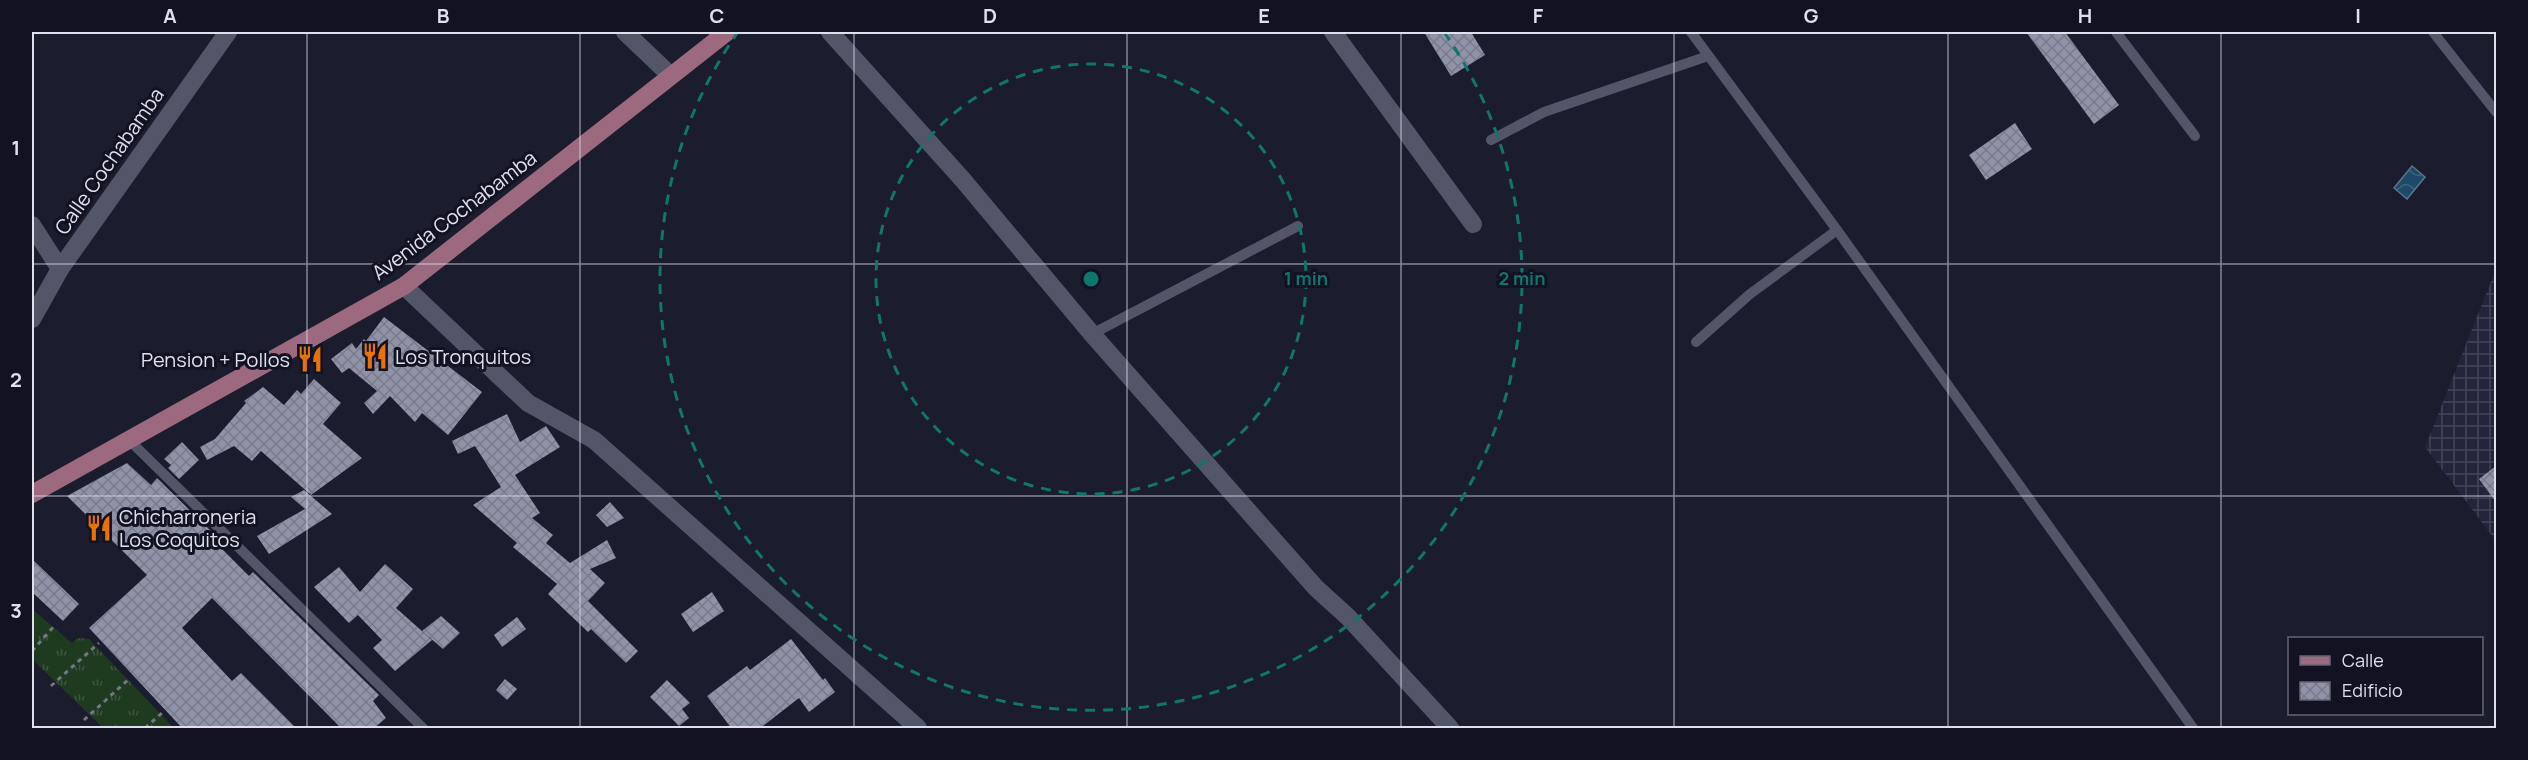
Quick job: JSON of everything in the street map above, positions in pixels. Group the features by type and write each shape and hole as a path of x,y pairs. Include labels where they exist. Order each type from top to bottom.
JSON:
{"main road":[{"name":"Avenida Cochabamba","path":"32,494 404,285 727,32"}],"street":[{"name":"Calle Cochabamba","path":"32,319 60,269 228,32"},
{"path":"625,32 670,75"},
{"path":"830,32 963,180 1092,334 1316,588 1348,617 1450,729"},
{"path":"1333,32 1473,224"},
{"path":"32,225 60,269"},
{"path":"404,285 528,403 594,440 918,729"}],"lane":[{"path":"1691,32 1838,230 2193,729"},
{"path":"2116,32 2195,136"},
{"path":"2433,32 2496,112"},
{"path":"1491,140 1544,112 1708,56"},
{"path":"1092,334 1298,226"},
{"path":"1696,342 1750,294 1838,230"},
{"path":"128,439 423,729"}],"path":[{"path":"32,651 56,624"},
{"path":"51,686 99,643"},
{"path":"84,720 130,678"},
{"path":"145,729 163,712"}],"shaded area":[{"path":"2496,269 2496,541 2425,447"}],"green space":[{"path":"32,609 72,643 78,638 89,639 174,728 103,728 32,659"}],"water":[{"path":"2412,166 2425,177 2407,199 2394,188"}],"building":[{"path":"1424,32 1471,32 1485,55 1451,76"},
{"path":"2026,32 2065,32 2119,105 2094,124"},
{"path":"2015,123 2032,149 1986,180 1969,155"},
{"path":"384,317 482,392 448,435 422,413 415,422 390,396 373,414 364,403 377,391 349,368 342,373 331,359 352,343 356,349 364,339 366,341"},
{"path":"314,379 341,403 323,424 362,458 311,495 261,451 252,461 234,446 207,460 200,447 215,439 246,403 244,401 263,387 284,405 297,390 301,394"},
{"path":"507,414 520,442 546,426 560,447 515,475 540,513 532,518 553,535 546,543 570,563 607,540 616,558 590,569 605,583 588,601 638,651 626,663 591,629 588,632 548,594 557,584 513,547 517,543 473,505 501,487 475,446 458,454 452,441"},
{"path":"182,442 199,460 179,479 168,468 171,465 164,459"},
{"path":"127,463 151,485 157,478 222,542 219,546 249,576 253,572 379,695 373,701 386,718 373,729 342,729 212,598 182,628 232,681 241,673 297,729 183,729 89,628 147,575 67,496"},
{"path":"2496,466 2496,502 2479,479"},
{"path":"304,490 332,514 269,554 257,536 305,509 291,497"},
{"path":"610,502 624,518 607,527 596,515"},
{"path":"32,559 79,604 63,621 32,592"},
{"path":"385,564 413,589 396,608 432,640 395,671 373,648 382,640 358,615 349,623 314,587 339,567 360,592"},
{"path":"712,592 724,611 693,632 681,614"},
{"path":"441,616 460,633 443,649 422,631"},
{"path":"517,617 526,629 502,647 494,635"},
{"path":"791,639 835,692 809,712 799,698 759,729 732,729 707,696 747,666 750,670"},
{"path":"505,679 517,689 507,700 496,690"},
{"path":"667,680 690,703 682,709 689,718 679,726 650,697"}],"place":[{"name":"Los Tronquitos","path":"375,356"},
{"name":"Pension + Pollos","path":"310,359"},
{"name":"Chicharroneria Los Coquitos","path":"99,528"}]}
